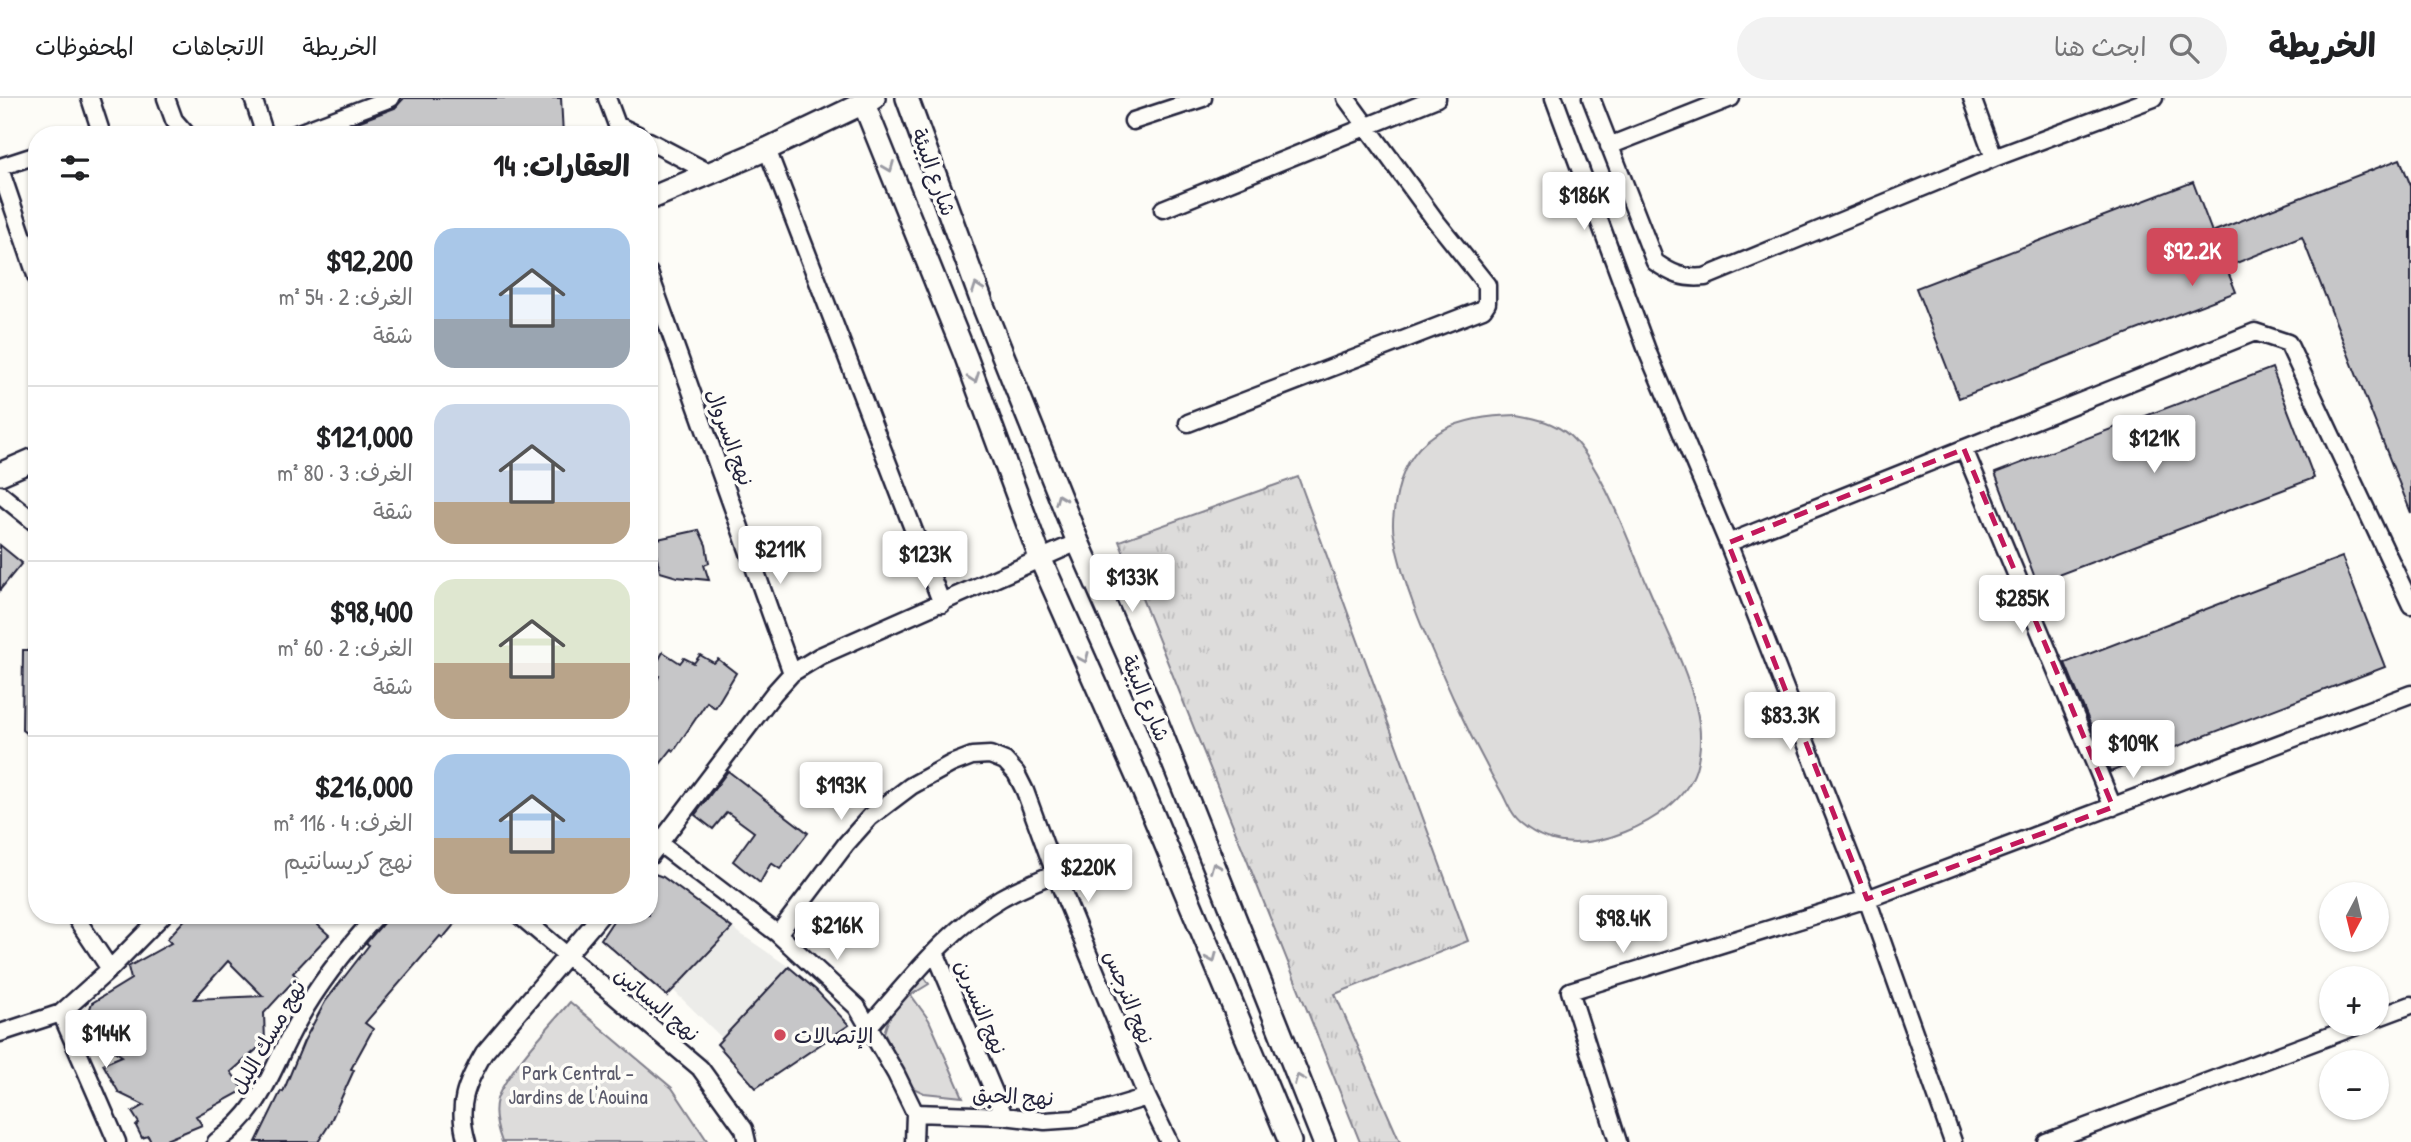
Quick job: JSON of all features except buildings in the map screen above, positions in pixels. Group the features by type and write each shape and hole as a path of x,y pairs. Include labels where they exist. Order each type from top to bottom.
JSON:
{"street":[{"path":"90,98 98,126"},
{"path":"253,98 262,126"},
{"path":"317,126 391,98"},
{"path":"607,98 614,126"},
{"name":"شارع البيئة","path":"907,98 984,308 1077,542 1153,712 1324,1142"},
{"path":"1133,121 1203,98"},
{"path":"1188,423 1483,309 1487,303 1487,285 1346,98"},
{"path":"1163,209 1437,98"},
{"path":"1554,98 1648,353 1728,543 1867,899 1953,1142"},
{"path":"1591,98 1655,262 1672,275 1689,279 1705,277 1994,158 2154,98"},
{"path":"1609,146 1731,98"},
{"path":"1972,98 1994,158"},
{"path":"658,195 767,149 869,101"},
{"name":"شارع البيئة","path":"869,101 1041,560 1142,788 1290,1142"},
{"path":"168,106 181,126"},
{"path":"658,146 710,173"},
{"path":"767,149 942,604"},
{"path":"28,158 0,168 28,251"},
{"name":"نهج السروال","path":"658,298 792,673"},
{"path":"1728,543 2255,332 2288,343 2411,605"},
{"path":"1965,449 2113,807"},
{"path":"0,474 28,462"},
{"path":"0,494 28,517"},
{"path":"658,846 765,704 792,673 820,656 1077,542"},
{"path":"1618,1142 1570,991 1867,899 2411,694"},
{"name":"نهج النرجس","path":"778,934 846,844 870,817 911,786 951,764 972,756 990,755 1005,761 1016,773 1026,791 1055,873 1147,1097 1169,1142"},
{"path":"658,852 778,934 848,997 870,1025 915,1113 915,1142"},
{"path":"870,1025 935,952 970,920 1002,897 1055,873"},
{"path":"80,924 110,969"},
{"path":"0,1033 61,1013 154,924"},
{"name":"نهج مسك الليل","path":"216,1142 233,1131 261,1098 299,1017 354,940 369,924"},
{"name":"نهج البساتين","path":"530,924 700,1068 744,1129 747,1142"},
{"path":"467,1142 461,1124 464,1091 471,1074 484,1053 594,924"},
{"name":"نهج النسرين","path":"935,952 1004,1116"},
{"path":"2389,1013 2411,1005"},
{"path":"61,1013 117,1142"},
{"path":"2046,1142 2330,1036"},
{"name":"نهج الحبق","path":"915,1113 1004,1116 1045,1121 1074,1119 1147,1097"}],"highlighted area":[{"path":"1964,449 2113,807 1867,899 1728,543"}],"shaded area":[{"path":"732,928 789,967 722,1038 673,990"}],"green space":[{"path":"1517,415 1545,422 1564,431 1594,467 1615,508 1675,647 1698,715 1698,761 1691,780 1677,800 1646,822 1612,837 1598,840 1572,843 1546,838 1522,824 1513,815 1465,723 1427,639 1398,557 1393,525 1395,507 1405,470 1415,453 1427,440 1459,423"},
{"path":"1298,477 1468,941 1335,994 1400,1142 1360,1142 1119,541"},
{"path":"925,978 929,984 911,995 929,1020 963,1097 924,1093 911,1087 884,1033 899,1001"},
{"name":"Park Central - Jardins de l'Aouina","path":"570,1002 672,1088 708,1142 502,1142 495,1110 502,1088 530,1049"}],"place":[{"name":"الإتصالات","path":"780,1035"}]}
